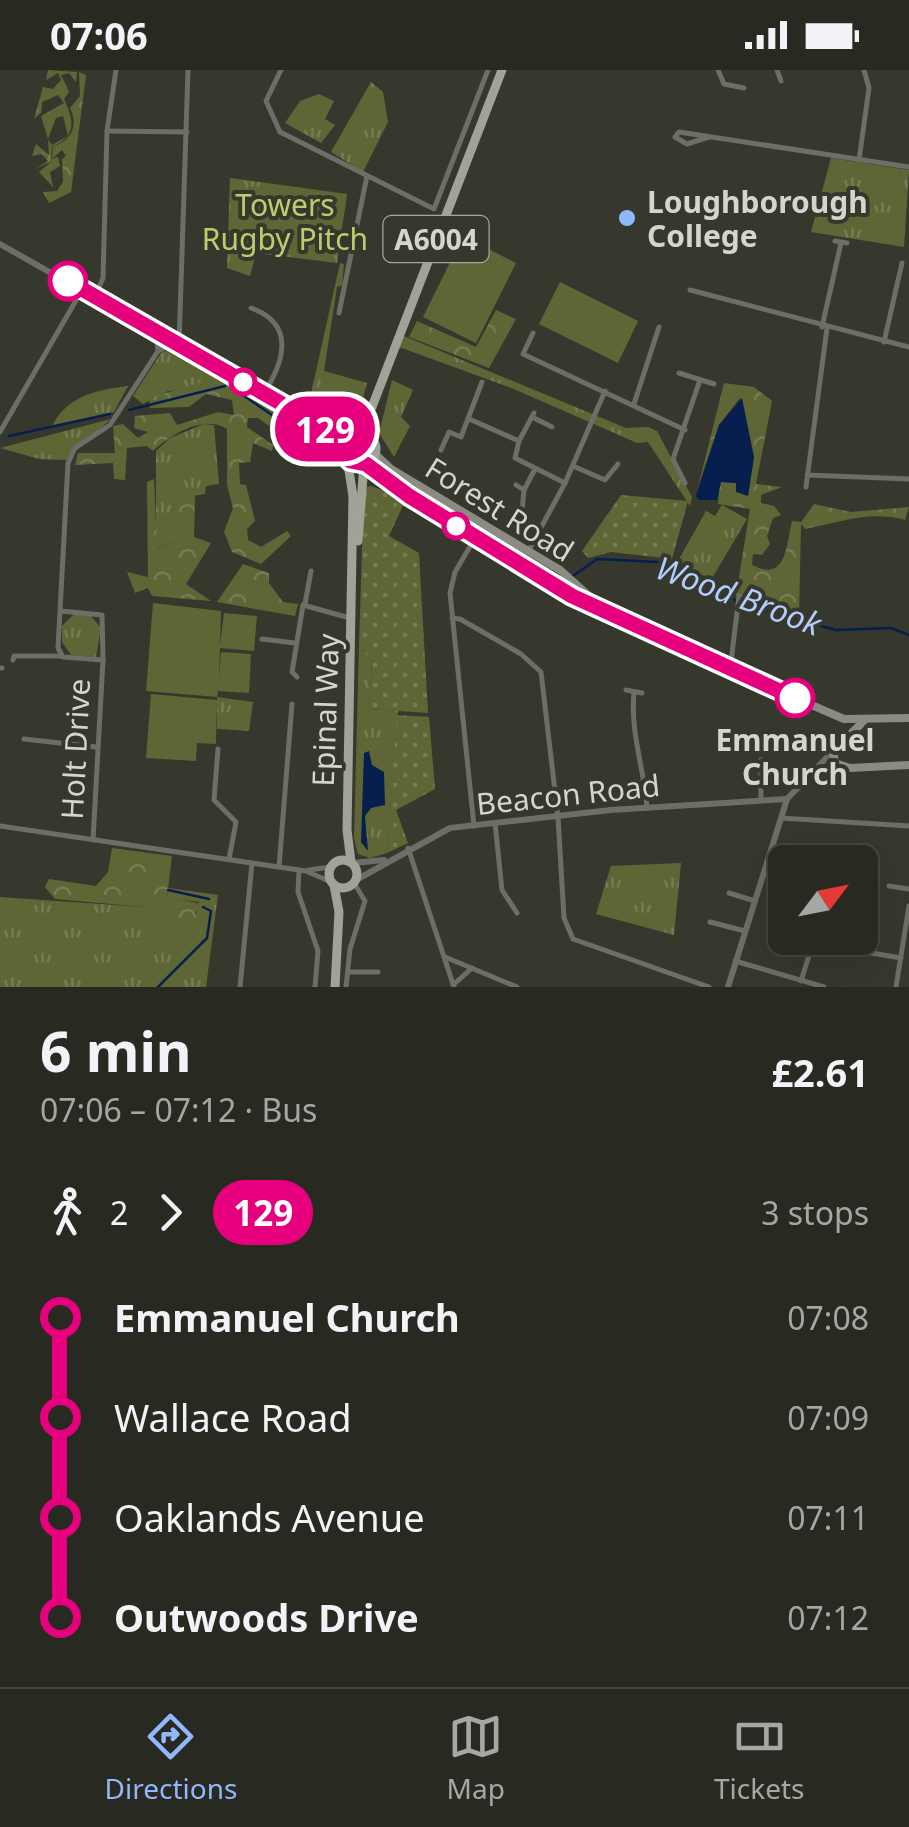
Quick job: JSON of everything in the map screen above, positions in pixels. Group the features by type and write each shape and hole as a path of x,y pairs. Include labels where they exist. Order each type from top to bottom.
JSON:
{"main road":[{"name":"A6004","path":"345,454 372,406 502,70"},
{"name":"A6004","path":"372,406 370,436 375,454"},
{"path":"355,433 370,436"},
{"path":"345,454 365,464 375,454"},
{"name":"Epinal Way","path":"345,454 353,496 347,830 354,882"},
{"name":"Forest Road","path":"375,454 390,469 529,550 566,575 600,606"},
{"name":"Epinal Way","path":"353,590 365,464"},
{"name":"Forest Road","path":"365,464 557,588 730,670 844,719 909,718"},
{"path":"475,538 483,524"},
{"path":"557,588 566,575"},
{"path":"844,719 849,733"},
{"path":"864,721 833,751 832,760 850,768 909,765"},
{"name":"Epinal Way","path":"332,865 347,830"},
{"path":"335,987 340,912 332,883 332,865 352,863"},
{"path":"332,883 354,882 340,912"}],"street":[{"path":"95,298 103,278 107,131 116,70"},
{"path":"177,344 188,70"},
{"path":"281,70 266,101 276,128 436,208 488,70"},
{"path":"718,70 724,84 741,87 738,78"},
{"path":"779,75 790,70"},
{"path":"859,160 869,88 864,70"},
{"path":"107,131 186,132"},
{"path":"709,137 687,144 675,138 679,132 909,168"},
{"path":"338,313 367,176"},
{"path":"806,487 824,328 841,242"},
{"path":"0,244 324,428 355,433"},
{"path":"884,342 902,263"},
{"path":"0,432 82,290"},
{"path":"690,290 824,328 909,346"},
{"path":"251,308 274,322 284,347 278,372 264,394"},
{"path":"634,404 660,327"},
{"path":"156,332 158,351 177,344"},
{"path":"533,333 523,354 685,430"},
{"name":"Holt Drive","path":"61,656 68,462 76,448 110,425 158,351"},
{"path":"679,373 714,384"},
{"path":"685,483 673,459 700,380"},
{"path":"442,450 449,432 461,437 482,382"},
{"path":"529,550 566,484 605,391"},
{"path":"552,427 533,415 515,458 566,484"},
{"path":"469,419 519,441"},
{"path":"324,428 345,454"},
{"path":"573,466 605,480 618,464"},
{"path":"522,511 524,490 534,471"},
{"path":"808,475 909,480"},
{"path":"516,485 524,490"},
{"path":"474,826 450,585 475,538"},
{"path":"292,674 311,570"},
{"path":"730,670 738,600"},
{"path":"304,604 336,617 353,618"},
{"name":"Holt Drive","path":"61,611 102,615 93,840"},
{"path":"452,618 521,654 540,672 558,817 564,918 573,939 708,987"},
{"path":"266,638 295,643"},
{"name":"Holt Drive","path":"13,660 14,656 61,656 103,660"},
{"path":"634,692 631,730 643,761 647,808"},
{"path":"279,867 292,704"},
{"path":"24,739 96,746"},
{"path":"728,987 787,799 842,742"},
{"path":"218,749 214,800 236,822 229,859"},
{"path":"761,760 762,800"},
{"path":"811,773 850,768"},
{"name":"Beacon Road","path":"354,882 385,860 444,830 647,808 787,799"},
{"path":"781,818 909,826"},
{"path":"495,824 502,890 516,913"},
{"path":"0,826 302,870 332,883"},
{"path":"408,848 454,986 472,968"},
{"name":"Beacon Road","path":"352,863 385,860"},
{"path":"240,987 252,863"},
{"path":"302,870 332,865"},
{"path":"302,870 298,892 318,951 315,987"},
{"path":"346,987 365,901 354,882"},
{"path":"890,886 909,889"},
{"path":"729,893 754,901"},
{"path":"896,987 909,906"},
{"path":"710,922 746,930"},
{"path":"801,981 813,943 901,958"},
{"path":"445,956 516,987"},
{"path":"735,961 824,987"},
{"path":"348,972 378,972"}],"green space":[{"path":"48,70 77,72 76,82 69,73 61,75 69,92 64,99 70,114 69,133 63,116 56,118 48,139 41,116 64,103 58,95 42,102 41,113 34,119 43,87 53,89 61,80 58,73 46,80"},
{"path":"79,72 86,75 71,192 49,203 43,192 57,191 63,182 62,159 66,156 62,150 52,159 53,147 72,132 70,108 80,96"},
{"path":"371,82 383,92 388,122 363,172 331,152"},
{"path":"319,94 334,101 325,119 335,125 321,143 285,123 300,101"},
{"path":"67,137 52,147 51,159 58,157 60,166 50,172 53,187 39,172 52,161 35,169 48,161 42,154 32,156 36,144 49,155 48,140 52,145"},
{"path":"831,158 909,170 904,247 811,232"},
{"name":"Towers Rugby Pitch","path":"230,178 347,194 337,263 256,253 250,276 227,268"},
{"path":"249,186 346,202 337,253 241,238"},
{"path":"463,236 516,263 476,343 423,317"},
{"path":"340,263 344,264 342,285 337,287 324,371 367,383 358,417 347,424 307,412"},
{"path":"560,282 638,321 618,363 539,324"},
{"path":"496,310 516,319 489,368 409,337 417,321 476,347"},
{"path":"404,336 626,428 648,427 657,431 692,497 690,506 648,442 637,443 514,389 399,347"},
{"path":"174,348 171,354 220,378 219,383 168,391 143,404 133,396 161,353"},
{"path":"174,348 308,427 299,447 258,418 248,418 247,427 273,445 272,451 253,443 250,462 239,463 240,484 246,485 255,521 247,529 248,540 261,547 287,531 291,536 261,564 232,552 224,532 233,508 227,485 227,429 198,425 178,433 153,451 147,446 127,448 125,480 114,479 113,463 75,465 78,453 115,453 113,426 123,424 138,438 148,432 134,428 135,416 170,413 177,425 218,412 234,415 232,400 206,394 189,407 150,408 149,398 198,383 219,382 219,378 171,354"},
{"path":"392,380 413,390 401,417 410,426 394,457 379,433"},
{"path":"724,383 754,387 772,401 756,484 782,487 761,495 761,503 774,506 781,515 773,518 767,536 770,544 762,555 753,554 752,565 772,569 778,565 786,550 792,521 801,522 814,504 851,512 909,507 905,520 867,517 805,529 801,524 799,616 736,595 750,509 718,504 720,482 737,483 748,495 754,457 740,398 719,425 698,487"},
{"path":"128,386 114,412 52,426 74,401"},
{"path":"111,419 66,460 39,459 0,448"},
{"path":"204,424 214,425 219,484 206,486 205,494 180,498 178,542 156,548 156,451 170,438"},
{"path":"154,479 157,548 178,542 179,498 195,495 194,537 211,543 186,584 211,601 152,596 148,588 135,593 127,572 148,577 147,482"},
{"path":"364,487 406,499 389,536 419,553 428,713 369,709 372,663 359,646"},
{"path":"621,495 688,501 672,559 611,552 588,558 582,551"},
{"path":"722,505 747,519 711,580 678,561 706,511 715,516"},
{"path":"243,564 269,573 269,583 283,602 298,604 295,616 217,602"},
{"path":"153,603 221,611 220,646 224,613 257,616 254,651 220,648 219,678 221,652 251,654 249,693 218,691 217,697 146,691"},
{"path":"74,614 90,615 101,628 96,657 71,655 62,642 62,626"},
{"path":"359,646 372,663 369,709 398,711 387,853 370,858 358,854 354,838"},
{"path":"151,694 217,700 216,744 197,743 196,761 146,758"},
{"path":"217,697 253,702 249,731 217,729"},
{"path":"397,715 429,717 435,789 396,810 408,843 387,853"},
{"path":"112,848 172,856 167,897 202,904 202,910 195,912 201,937 187,946 152,923 144,907 55,899 45,887 49,879 96,886 108,872"},
{"path":"681,863 674,935 596,914 611,866"},
{"path":"168,888 218,895 206,987 0,987 0,897 144,907 167,933 188,945 199,902 167,898"}],"water":[{"path":"742,398 754,457 748,496 736,492 736,483 721,482 717,500 699,500 696,496 719,425"},
{"path":"369,751 372,765 384,772 385,805 371,808 365,816 368,851 361,842 364,753"}],"waterway":[{"name":"Wood Brook","path":"129,410 225,386"},
{"name":"Wood Brook","path":"231,387 278,419 311,452 340,466"},
{"name":"Wood Brook","path":"9,436 110,414"},
{"name":"Wood Brook","path":"412,490 475,527"},
{"name":"Wood Brook","path":"484,533 559,578"},
{"name":"Wood Brook","path":"573,576 597,559 658,562 747,606 836,630 891,628 909,635"},
{"path":"168,890 209,899"},
{"path":"158,987 207,938 211,911 203,907"}],"bus line":[{"name":"129","path":"68,281 324,428 338,438 350,461 366,464 409,496 557,588 795,698"}],"place":[{"name":"Loughborough College","path":"627,218"},
{"name":"Emmanuel Church","path":"795,698"}]}
